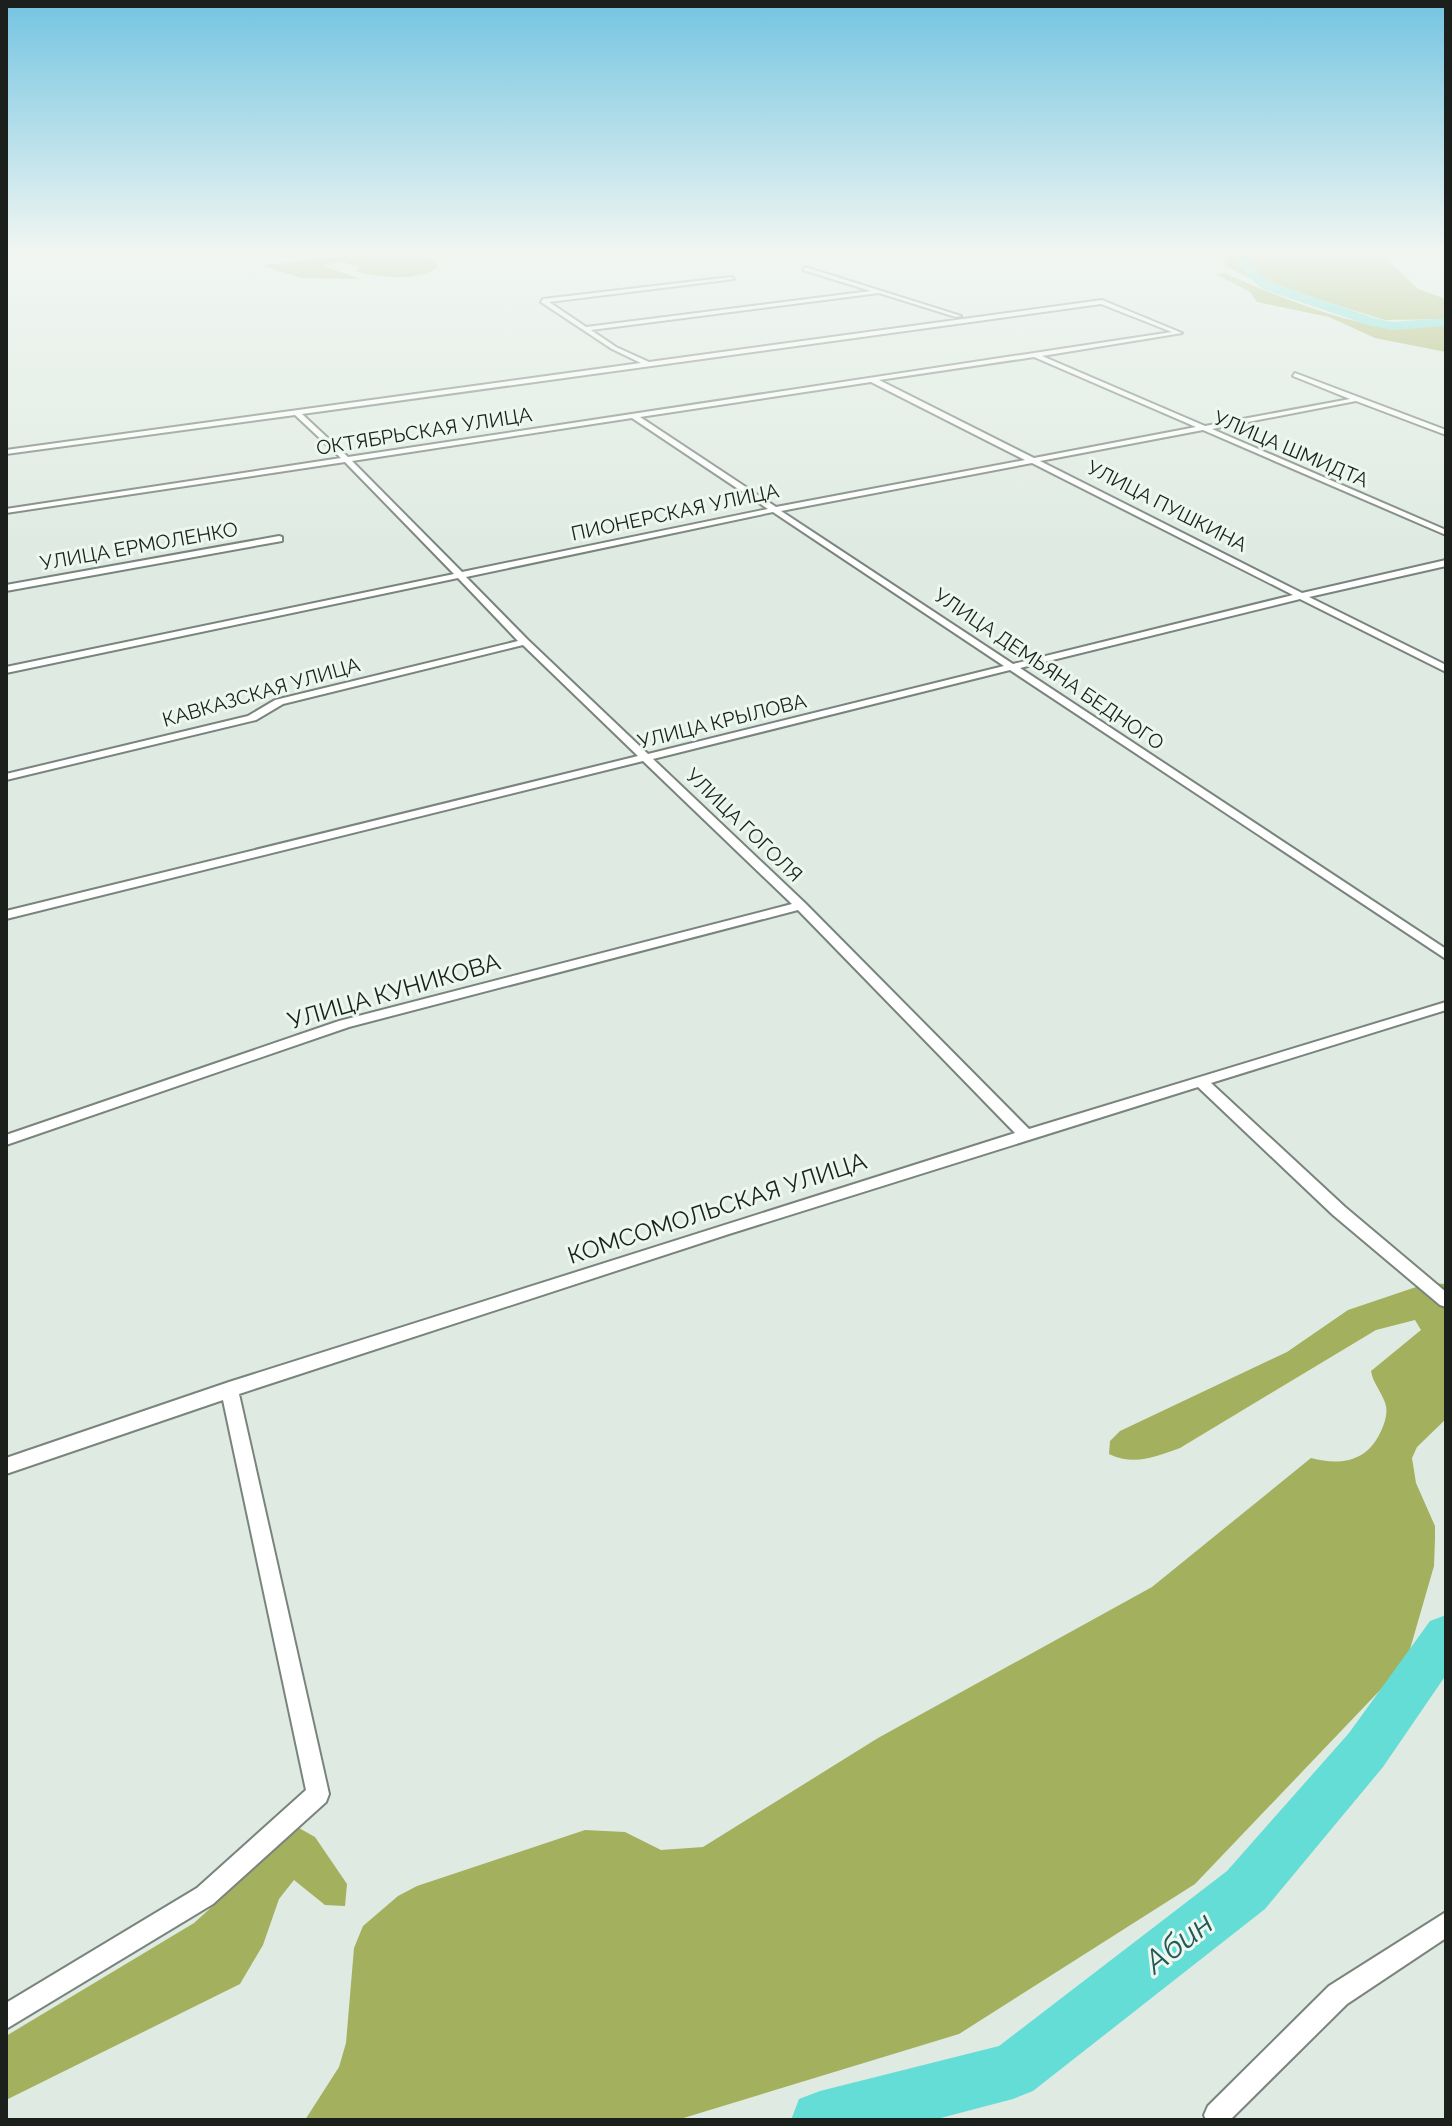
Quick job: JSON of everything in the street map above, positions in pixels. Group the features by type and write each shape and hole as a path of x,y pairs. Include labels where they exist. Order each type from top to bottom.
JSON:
{"street":[{"path":"614,348 648,364"},
{"path":"6,452 756,348"},
{"name":"ОКТЯБРЬСКАЯ УЛИЦА","path":"6,511 1079,348"},
{"name":"УЛИЦА ШМИДТА","path":"1035,355 1446,533"},
{"path":"1295,375 1353,400 1446,433"},
{"name":"УЛИЦА ПУШКИНА","path":"871,379 1446,669"},
{"name":"ПИОНЕРСКАЯ УЛИЦА","path":"6,670 777,509 1353,400"},
{"name":"УЛИЦА ГОГОЛЯ","path":"296,412 525,642 801,906 1025,1134"},
{"name":"УЛИЦА ДЕМЬЯНА БЕДНОГО","path":"632,415 1446,955"},
{"name":"УЛИЦА ЕРМОЛЕНКО","path":"6,588 279,539"},
{"name":"УЛИЦА КРЫЛОВА","path":"6,915 1304,595 1446,563"},
{"name":"КАВКАЗСКАЯ УЛИЦА","path":"6,777 252,718 279,702 525,642"},
{"name":"УЛИЦА КУНИКОВА","path":"6,1140 344,1024 801,906"},
{"name":"КОМСОМОЛЬСКАЯ УЛИЦА","path":"6,1466 229,1389 1025,1134 1446,1006"},
{"path":"1200,1081 1339,1211 1446,1301"},
{"path":"6,2017 205,1896 318,1794 229,1389"},
{"path":"1217,2115 1338,1995 1446,1924"}],"green space":[{"path":"1428,1283 1446,1284 1446,1419 1417,1447 1412,1458 1416,1483 1435,1526 1435,1539 1434,1566 1406,1663 1195,1884 959,2034 677,2120 305,2120 339,2067 346,2043 354,1948 363,1926 398,1896 417,1886 585,1830 625,1832 661,1850 703,1847 878,1738 1152,1587 1311,1458 1349,1460 1372,1446 1383,1426 1386,1410 1371,1371 1421,1330 1415,1320 1376,1330 1180,1448 1136,1460 1109,1454 1110,1441 1120,1431 1287,1352 1348,1310"},
{"path":"299,1828 315,1837 347,1884 345,1906 325,1905 294,1880 279,1899 263,1945 240,1984 6,2100 6,2036 194,1923"}],"waterway":[{"name":"Абин","path":"820,2120 1013,2071 1246,1890 1366,1750 1446,1636"}]}
